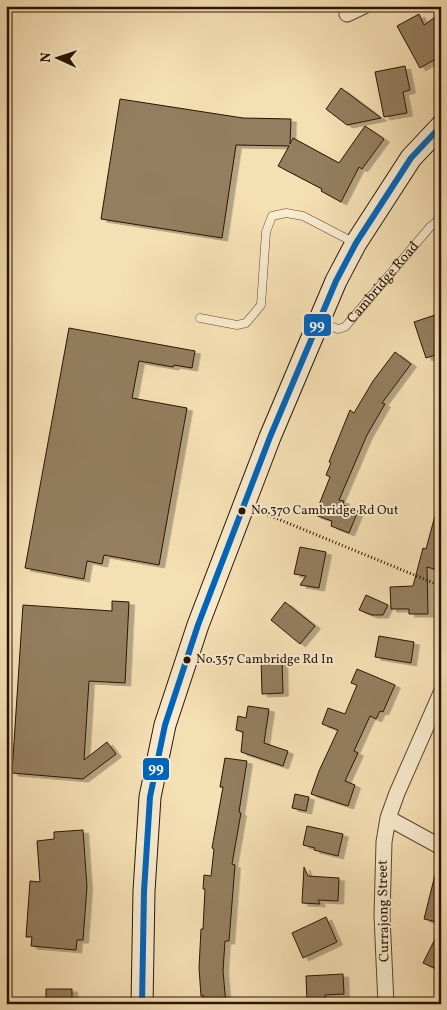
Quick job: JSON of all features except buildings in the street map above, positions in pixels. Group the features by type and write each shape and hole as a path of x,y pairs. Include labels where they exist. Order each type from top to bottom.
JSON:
{"main road":[{"name":"Cambridge Road","path":"142,1004 143,900 150,797 165,725 198,625 270,437 336,281 356,243 411,158 441,126"}],"street":[{"path":"347,14 364,6"},
{"name":"Currajong Street","path":"386,1004 382,869 388,818 441,693"},
{"path":"388,818 441,847"}],"lane":[{"path":"200,318 246,324 261,305 266,232 272,216 286,213 303,216 356,243"},
{"name":"Cambridge Road","path":"319,322 338,329 345,327 430,227 441,218"}],"path":[{"path":"244,505 441,586"}],"transit line":[{"name":"99","path":"142,1004 144,891 150,797 165,725 198,625 270,437 336,281 356,243 411,158 441,126"}],"place":[{"name":"No.370 Cambridge Rd Out","path":"242,511"},
{"name":"No.357 Cambridge Rd In","path":"187,660"}]}
